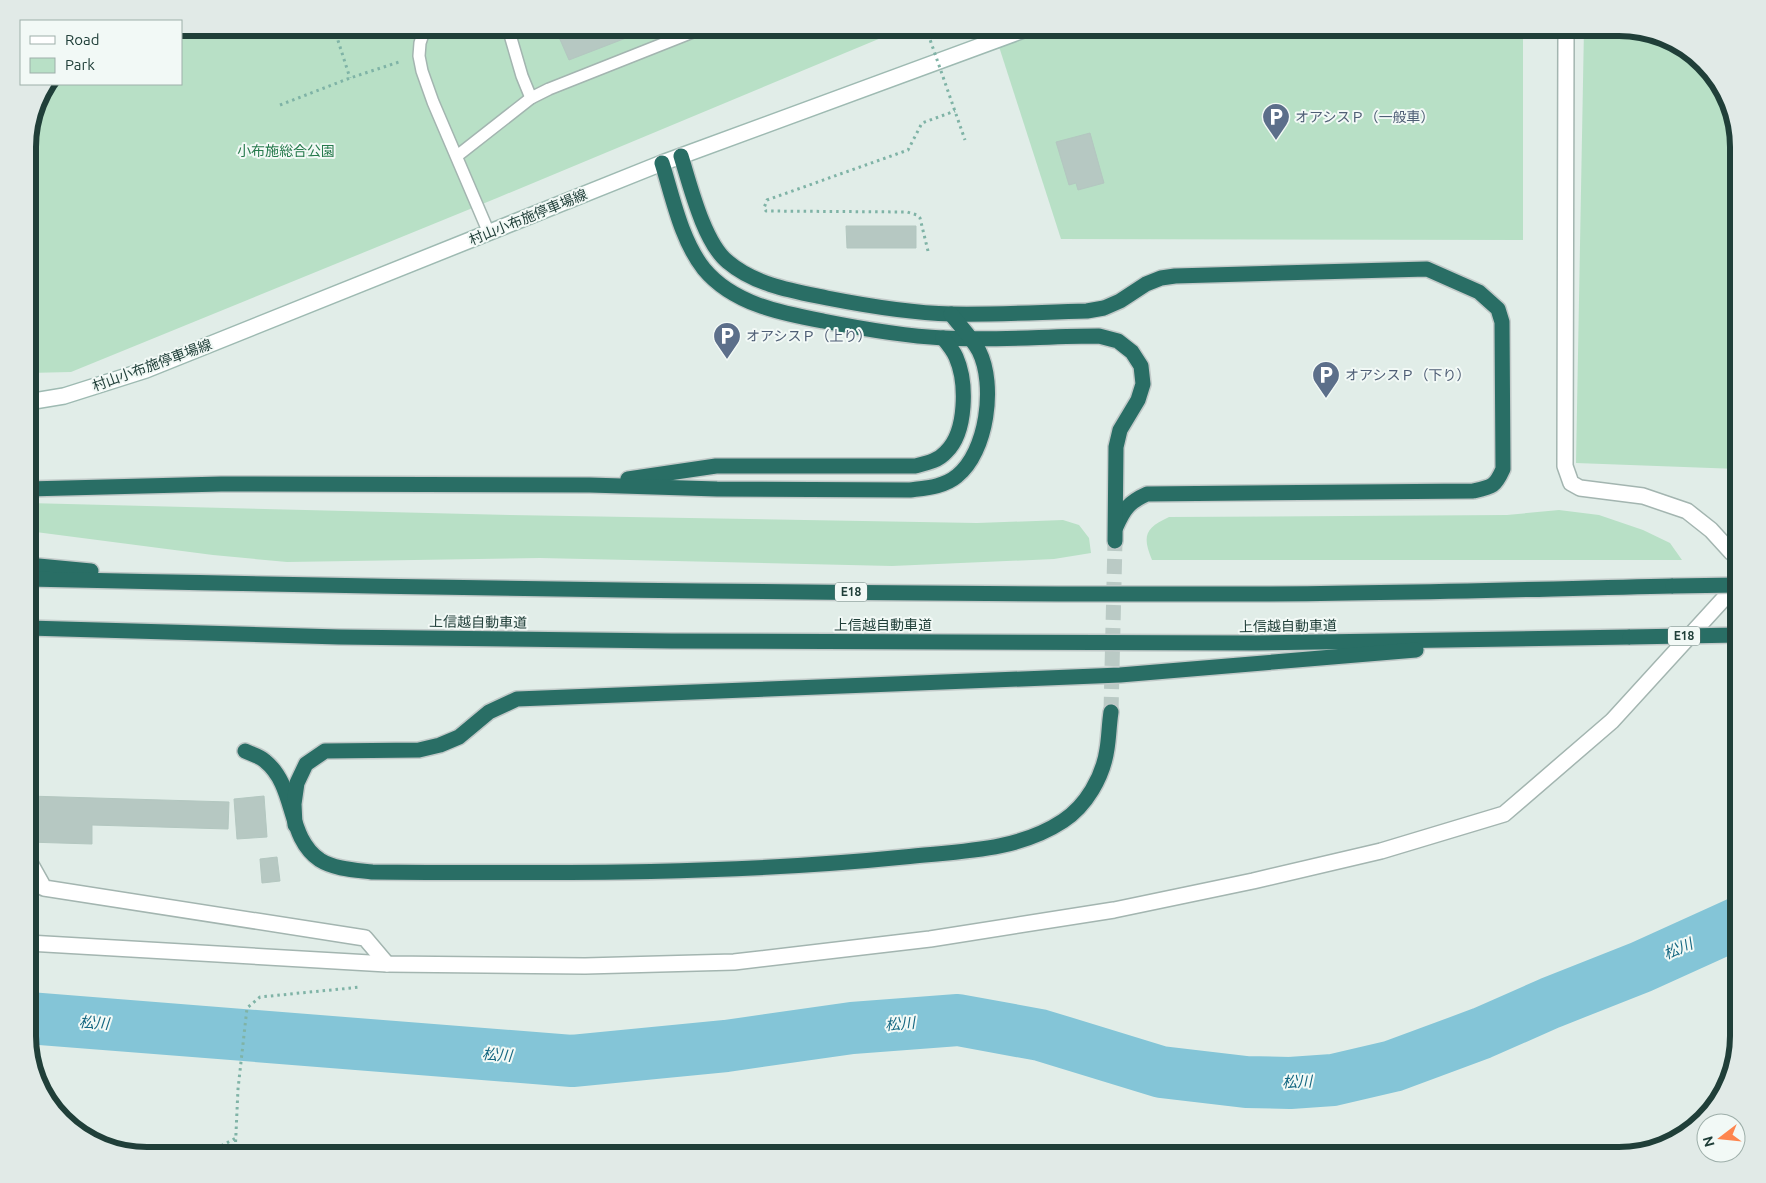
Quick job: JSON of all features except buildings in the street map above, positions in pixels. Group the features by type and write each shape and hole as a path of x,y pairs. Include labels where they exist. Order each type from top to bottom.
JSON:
{"highway":[{"path":"662,163 688,242 704,268 723,287 751,302 784,314 886,333 943,338 1099,336 1118,341 1132,352 1140,366 1143,384 1138,400 1120,430 1116,447 1115,534 1123,512 1133,500 1147,494 1473,491 1487,488 1498,482 1502,469 1502,322 1498,309 1479,292 1427,269 1175,276 1161,278 1146,284 1104,308 1096,309 951,314 881,308 790,291 752,277 727,262 711,240 699,214 681,156"},
{"path":"36,489 221,484 590,485 717,489 910,490 937,486 956,477 972,460 983,432 986,418 985,372 979,351 951,314"},
{"path":"590,485 716,466 915,466 933,462 947,452 956,438 961,421 963,398 962,374 956,355 943,338"},
{"path":"36,566 188,582"},
{"name":"E18","path":"36,579 339,586 979,594 1256,594 1730,584"},
{"name":"上信越自動車道","path":"36,628 339,637 671,641 1256,643 1542,640 1730,635"},
{"path":"296,825 294,804 297,783 306,764 325,751 419,750 440,745 459,737 489,712 517,700 1120,675 1542,640"},
{"path":"245,751 264,760 277,774 288,795 296,825 304,845 321,861 342,868 372,872 559,873 708,870 861,861 988,848 1015,843 1041,834 1064,820 1082,804 1096,782 1107,752 1111,712"}],"street":[{"name":"村山小布施停車場線","path":"36,401 64,396 146,370 662,163 1007,36"},
{"path":"1566,36 1565,466 1571,483 1580,488 1642,496 1687,511 1711,530 1730,551"},
{"path":"36,943 387,964 585,966 734,962 930,939 1114,910 1253,882 1381,852 1504,814 1612,721 1730,593"},
{"path":"36,873 44,888 365,938 387,964"}],"lane":[{"path":"422,36 419,56 433,102 489,233"},
{"path":"510,36 522,76 531,98"},
{"path":"457,156 531,98 549,89 684,36"}],"path":[{"path":"337,36 350,78"},
{"path":"929,36 965,140"},
{"path":"280,105 350,78 419,56"},
{"path":"928,251 920,218 907,212 766,211 764,208 767,200 908,150 922,123 955,111"},
{"path":"236,1147 238,1089 247,1008 260,997 364,987 387,964"},
{"path":"220,1147 236,1138"}],"green space":[{"name":"小布施総合公園","path":"182,36 886,36 497,198 71,372 36,373 36,140 45,105 56,85 182,85"},
{"name":"オアシスＰ（一般車）","path":"996,36 1523,36 1523,240 1061,239"},
{"path":"1584,36 1633,37 1654,42 1668,48 1692,64 1702,74 1718,98 1728,126 1730,140 1730,469 1576,463"},
{"path":"36,503 510,515 977,523 1063,520 1079,525 1089,538 1091,553 1054,559 892,566 540,558 287,562 213,555 36,532"},
{"path":"1559,510 1599,515 1643,530 1670,543 1682,560 1152,560 1147,545 1150,529 1169,517 1507,515"}],"waterway":[{"name":"松川","path":"36,1019 572,1061 726,1046 852,1028 958,1020 1040,1035 1161,1072 1246,1082 1290,1083 1333,1080 1393,1066 1482,1033 1550,1003 1641,967 1730,927"}],"tunnel":[{"path":"1111,712 1115,541"}],"place":[{"name":"オアシスＰ（一般車）","path":"1276,141"},
{"name":"オアシスＰ（上り）","path":"727,360"},
{"name":"オアシスＰ（下り）","path":"1326,399"}]}
